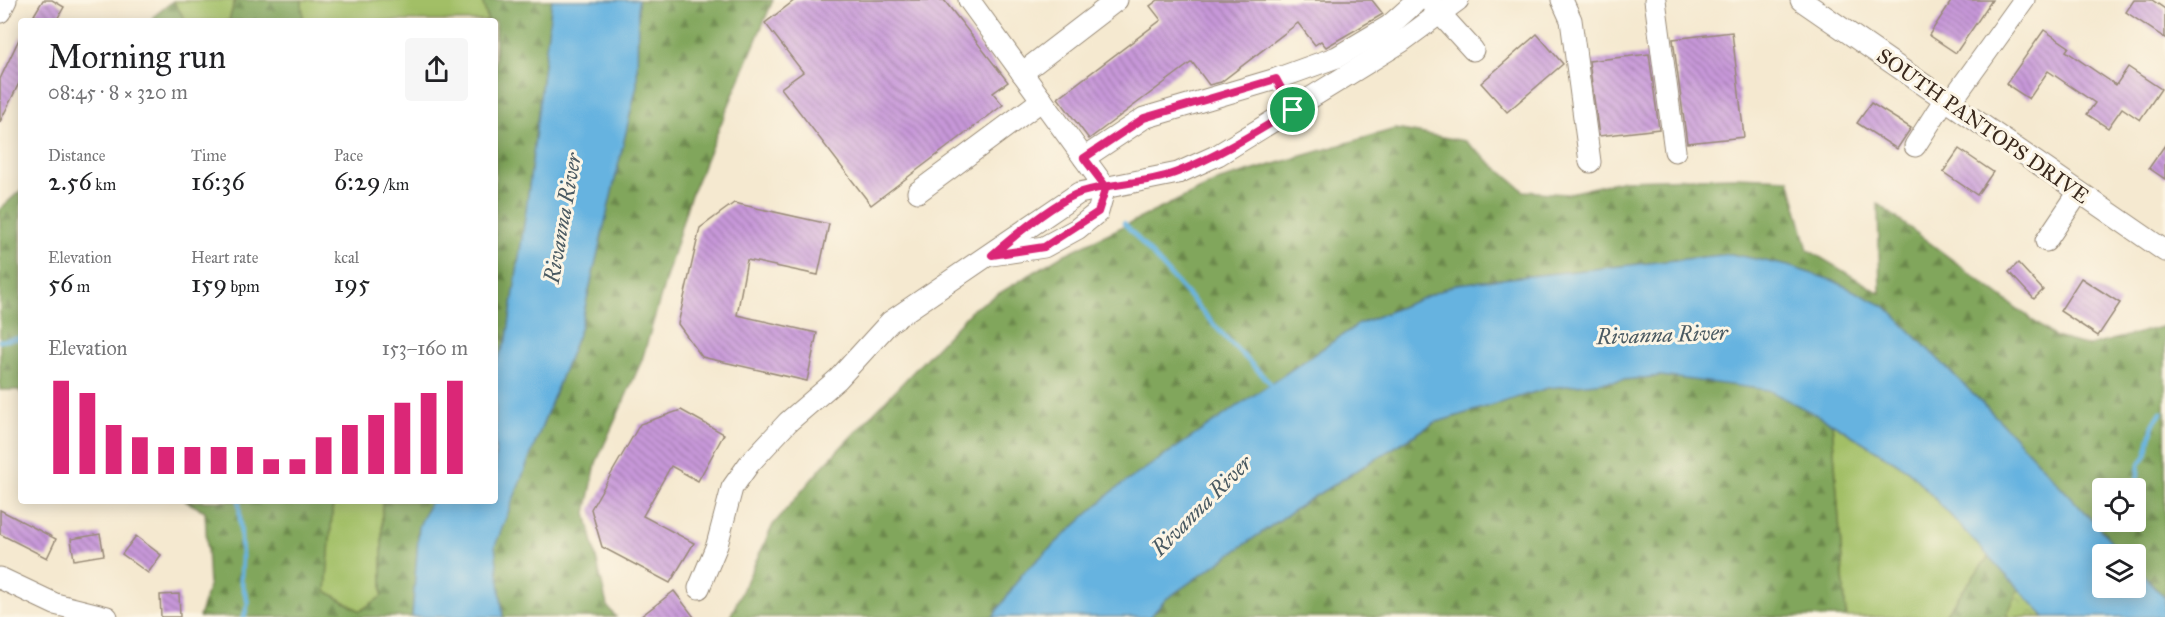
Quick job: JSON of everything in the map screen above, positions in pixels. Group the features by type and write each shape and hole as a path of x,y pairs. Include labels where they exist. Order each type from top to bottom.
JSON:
{"street":[{"path":"0,12 6,0"},
{"path":"969,0 1106,187"},
{"path":"1022,73 1117,0"},
{"path":"1084,158 1144,118 1276,79 1337,57 1389,26 1418,0"},
{"path":"699,588 717,545 732,488 749,464 788,422 837,379 890,322 992,255 1027,226 1079,193 1178,173 1218,155 1293,110 1434,7 1458,0"},
{"path":"1562,0 1571,20 1590,162"},
{"path":"1655,0 1675,151"},
{"name":"SOUTH PANTOPS DRIVE","path":"1802,0 2165,251"},
{"path":"1915,146 2024,0"},
{"path":"1434,7 1473,50"},
{"path":"1276,79 1293,110"},
{"path":"918,192 1042,100"},
{"path":"992,255 1044,247 1077,229 1098,212 1106,187"},
{"path":"2046,241 2079,192"},
{"path":"0,578 55,604 107,617"}],"green space":[{"path":"235,0 230,18 184,18 173,1"},
{"path":"235,0 302,0 303,18 230,18"},
{"path":"302,0 482,0 487,18 303,18"},
{"path":"482,0 552,0 526,211 507,338 498,358 498,18 487,18"},
{"path":"638,0 773,0 689,200 642,360 596,463 586,513 607,606 616,617 503,617 495,546 580,329 637,85"},
{"path":"173,1 184,18 153,18"},
{"path":"1395,129 1465,141 1524,191 1566,194 1624,180 1735,177 1789,179 1808,250 1880,293 1878,204 2055,337 2089,346 2165,326 2165,598 2146,578 2146,544 2114,544 2103,532 2146,532 2146,478 2092,478 2092,520 2000,421 1886,307 1834,281 1788,266 1731,254 1457,284 1359,324 1114,490 1022,574 993,617 730,617 773,525 823,466 973,309 1059,257 1220,180"},
{"path":"18,193 18,390 0,390 0,209"},
{"path":"1661,376 1768,389 1832,423 1846,617 1150,617 1166,599 1307,501 1434,423 1548,388"},
{"path":"1832,423 1908,470 1989,556 1943,617 1846,617"},
{"path":"191,504 333,504 326,591 360,611 382,596 382,504 430,504 419,527 412,617 199,617 209,586 205,511"},
{"path":"333,504 382,504 382,597 360,611 326,591"},
{"path":"1989,556 2044,617 1943,617"},
{"path":"2019,588 2045,617 2006,617"}],"water":[{"name":"Rivanna River","path":"552,0 638,0 637,85 580,329 495,546 503,617 412,617 419,526 430,504 498,504 498,358 507,338 526,211"},
{"name":"Rivanna River","path":"1731,254 1788,266 1834,281 1886,307 2000,421 2092,520 2092,532 2103,532 2114,544 2092,544 2092,598 2146,598 2146,578 2165,598 2165,617 2045,617 1908,470 1832,423 1768,390 1661,376 1548,388 1434,423 1307,501 1166,599 1150,617 993,617 1022,574 1114,490 1359,324 1457,284"}],"building":[{"path":"43,0 52,0 64,7 58,18 39,18 34,15"},
{"path":"795,0 944,0 1008,82 993,93 1003,105 871,205 781,88 803,72 765,23"},
{"path":"1158,0 1372,0 1383,14 1326,47 1321,41 1315,45 1298,23 1221,82 1209,85 1192,62 1089,139 1058,98 1161,20 1150,6"},
{"path":"1952,0 1992,0 1956,53 1929,35"},
{"path":"2134,0 2152,0 2165,9 2165,38 2126,12"},
{"path":"2044,30 2069,47 2066,51 2116,85 2128,67 2161,89 2140,120 2122,108 2108,128 2087,114 2095,103 2048,71 2029,99 2006,84"},
{"path":"1732,32 1744,137 1687,143 1673,39"},
{"path":"1537,34 1563,64 1507,112 1481,83"},
{"path":"18,41 18,85 0,122 0,79"},
{"path":"1649,54 1659,129 1599,136 1589,61"},
{"path":"1871,103 1911,128 1897,149 1857,123"},
{"path":"2165,145 2165,179 2149,168"},
{"path":"1959,149 1993,172 1977,195 1943,172"},
{"path":"734,203 829,224 818,275 747,260 737,315 817,333 807,381 702,357 678,324 700,228"},
{"path":"2018,263 2043,290 2034,299 2009,272"},
{"path":"2081,278 2120,303 2098,336 2060,311"},
{"path":"681,410 724,434 698,481 671,466 643,516 694,543 670,583 602,547 591,509 640,424"},
{"path":"0,510 56,539 47,558 0,534"},
{"path":"100,534 104,555 74,560 71,539"},
{"path":"136,536 161,555 148,573 122,554"},
{"path":"674,591 694,617 640,617"},
{"path":"179,594 180,617 161,617 160,595"}],"waterway":[{"path":"1124,223 1225,337 1270,383"},
{"path":"0,341 18,338"},
{"path":"2137,478 2139,465 2146,455 2153,425 2161,412"},
{"path":"239,504 241,580 248,603 244,617"}],"route":[{"path":"1293,110 1218,155 1178,173 1106,187 1079,193 1027,226 992,255 1044,247 1077,229 1098,212 1106,187 1084,158 1144,118 1276,79 1293,110"}]}
